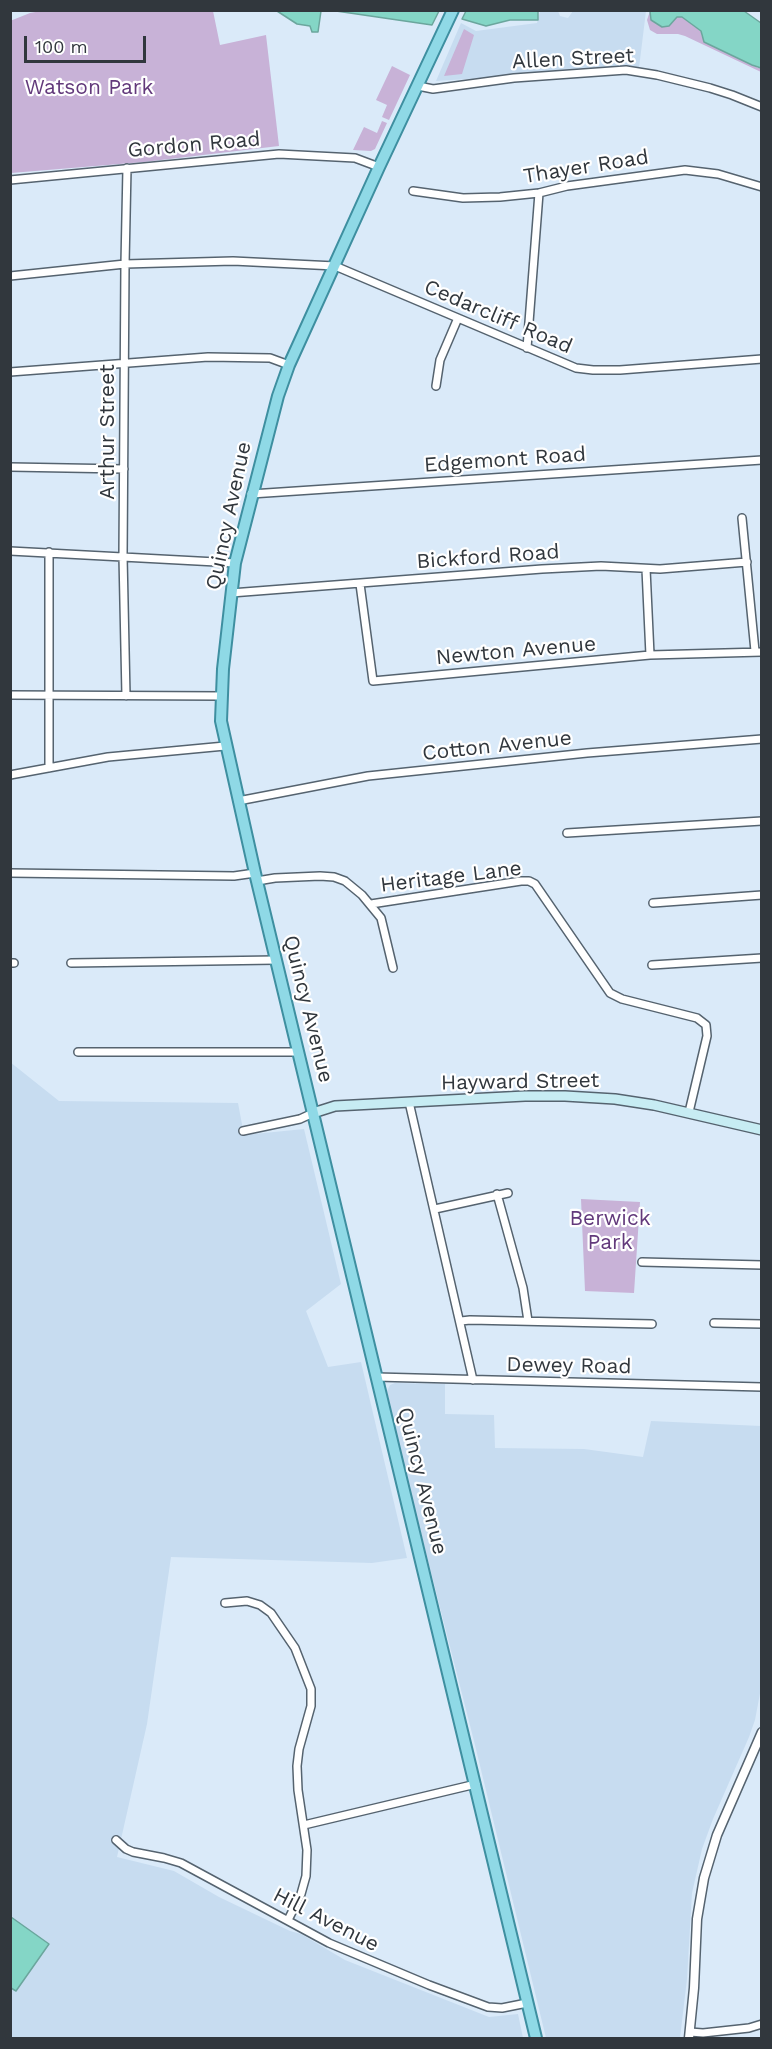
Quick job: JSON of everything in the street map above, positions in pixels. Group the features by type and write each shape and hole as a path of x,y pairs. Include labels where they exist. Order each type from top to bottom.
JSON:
{"main road":[{"name":"Quincy Avenue","path":"453,10 289,365 278,396 235,563 220,721 536,2038"},
{"name":"Hayward Street","path":"313,1113 335,1106 565,1096 624,1100 689,1112 762,1130"}],"street":[{"name":"Allen Street","path":"418,86 433,89 513,78 626,70 710,88 762,107"},
{"name":"Gordon Road","path":"10,180 279,154 355,159 379,167"},
{"name":"Arthur Street","path":"126,696 123,556 127,168"},
{"name":"Thayer Road","path":"413,191 463,198 539,193 567,186 685,170 718,174 762,188"},
{"path":"527,348 539,193"},
{"name":"Cedarcliff Road","path":"10,276 125,264 232,261 334,266 568,365 593,370 620,370 762,359"},
{"path":"436,386 440,360 458,318"},
{"path":"10,372 208,357 270,358 289,365"},
{"name":"Edgemont Road","path":"251,494 762,460"},
{"path":"10,467 124,469"},
{"path":"742,518 758,651"},
{"path":"10,551 235,563"},
{"path":"49,552 49,768"},
{"name":"Bickford Road","path":"231,593 542,569 602,566 646,569 747,562"},
{"path":"646,569 650,655"},
{"name":"Newton Avenue","path":"360,584 373,681 650,655 758,651"},
{"path":"10,695 221,696"},
{"name":"Cotton Avenue","path":"238,801 368,776 587,753 762,739"},
{"path":"10,775 117,756 225,746"},
{"path":"567,833 762,821"},
{"path":"10,873 334,877 353,886 381,918 393,968"},
{"name":"Heritage Lane","path":"371,904 521,881 536,884 610,993 622,999 697,1018 706,1025 707,1036 689,1112"},
{"path":"653,903 762,895"},
{"path":"652,965 762,958"},
{"path":"71,963 276,960"},
{"path":"78,1052 298,1052"},
{"path":"409,1102 473,1380"},
{"path":"243,1131 300,1119 313,1113"},
{"path":"435,1209 508,1193"},
{"path":"497,1194 523,1288 528,1321"},
{"path":"642,1262 762,1265"},
{"path":"460,1321 652,1324"},
{"path":"714,1323 762,1324"},
{"name":"Dewey Road","path":"376,1377 762,1387"},
{"path":"225,1603 247,1601 260,1605 271,1613 295,1648 306,1672 312,1702 299,1749 297,1766 298,1790 307,1850 306,1875 301,1894 288,1920"},
{"path":"762,1732 714,1844 704,1878 697,1920 689,2035 738,2030 762,2024"},
{"path":"304,1825 476,1784"},
{"name":"Hill Avenue","path":"116,1840 133,1852 181,1863 355,1955 484,2006 502,2008 527,2003"}],"shaded area":[{"path":"277,11 321,11 318,32 312,32 310,26 297,24"},
{"path":"336,11 439,11 432,25"},
{"path":"466,11 538,11 538,20 510,20 486,26 462,19"},
{"path":"540,11 558,11 560,16 568,18 573,11 646,11 639,68 436,81 461,23 476,31 537,23"},
{"path":"650,11 744,11 761,23 761,68 704,42 701,31 682,17 677,17 669,26 662,27 651,20"},
{"path":"10,1062 59,1101 238,1103 244,1135 304,1129 341,1284 306,1311 328,1367 361,1362 407,1558 372,1563 171,1557 147,1724 117,1857 174,1871 219,1897 301,1934 345,1960 489,2017 518,2014 523,2038 11,2038"},
{"path":"395,1383 445,1384 445,1414 494,1415 495,1448 584,1449 643,1457 651,1421 761,1426 761,1688 749,1737 702,1849 692,1893 687,1979 680,2038 546,2038 406,1474 387,1391 390,1385"},
{"path":"11,1917 49,1944 16,1991 11,1988"}],"green space":[{"name":"Watson Park","path":"41,11 213,11 220,45 266,35 279,146 144,162 11,173 10,21"},
{"path":"650,11 651,20 669,26 677,17 682,17 701,31 702,37 761,68 761,72 685,36 657,34 650,30 647,20"},
{"path":"464,29 474,35 462,74 444,76"},
{"path":"392,66 410,75 389,120 382,117 387,105 376,100"},
{"path":"382,121 387,123 375,149 371,151 353,150 364,127 377,133"},
{"name":"Berwick Park","path":"581,1199 640,1202 634,1293 585,1291"}]}
